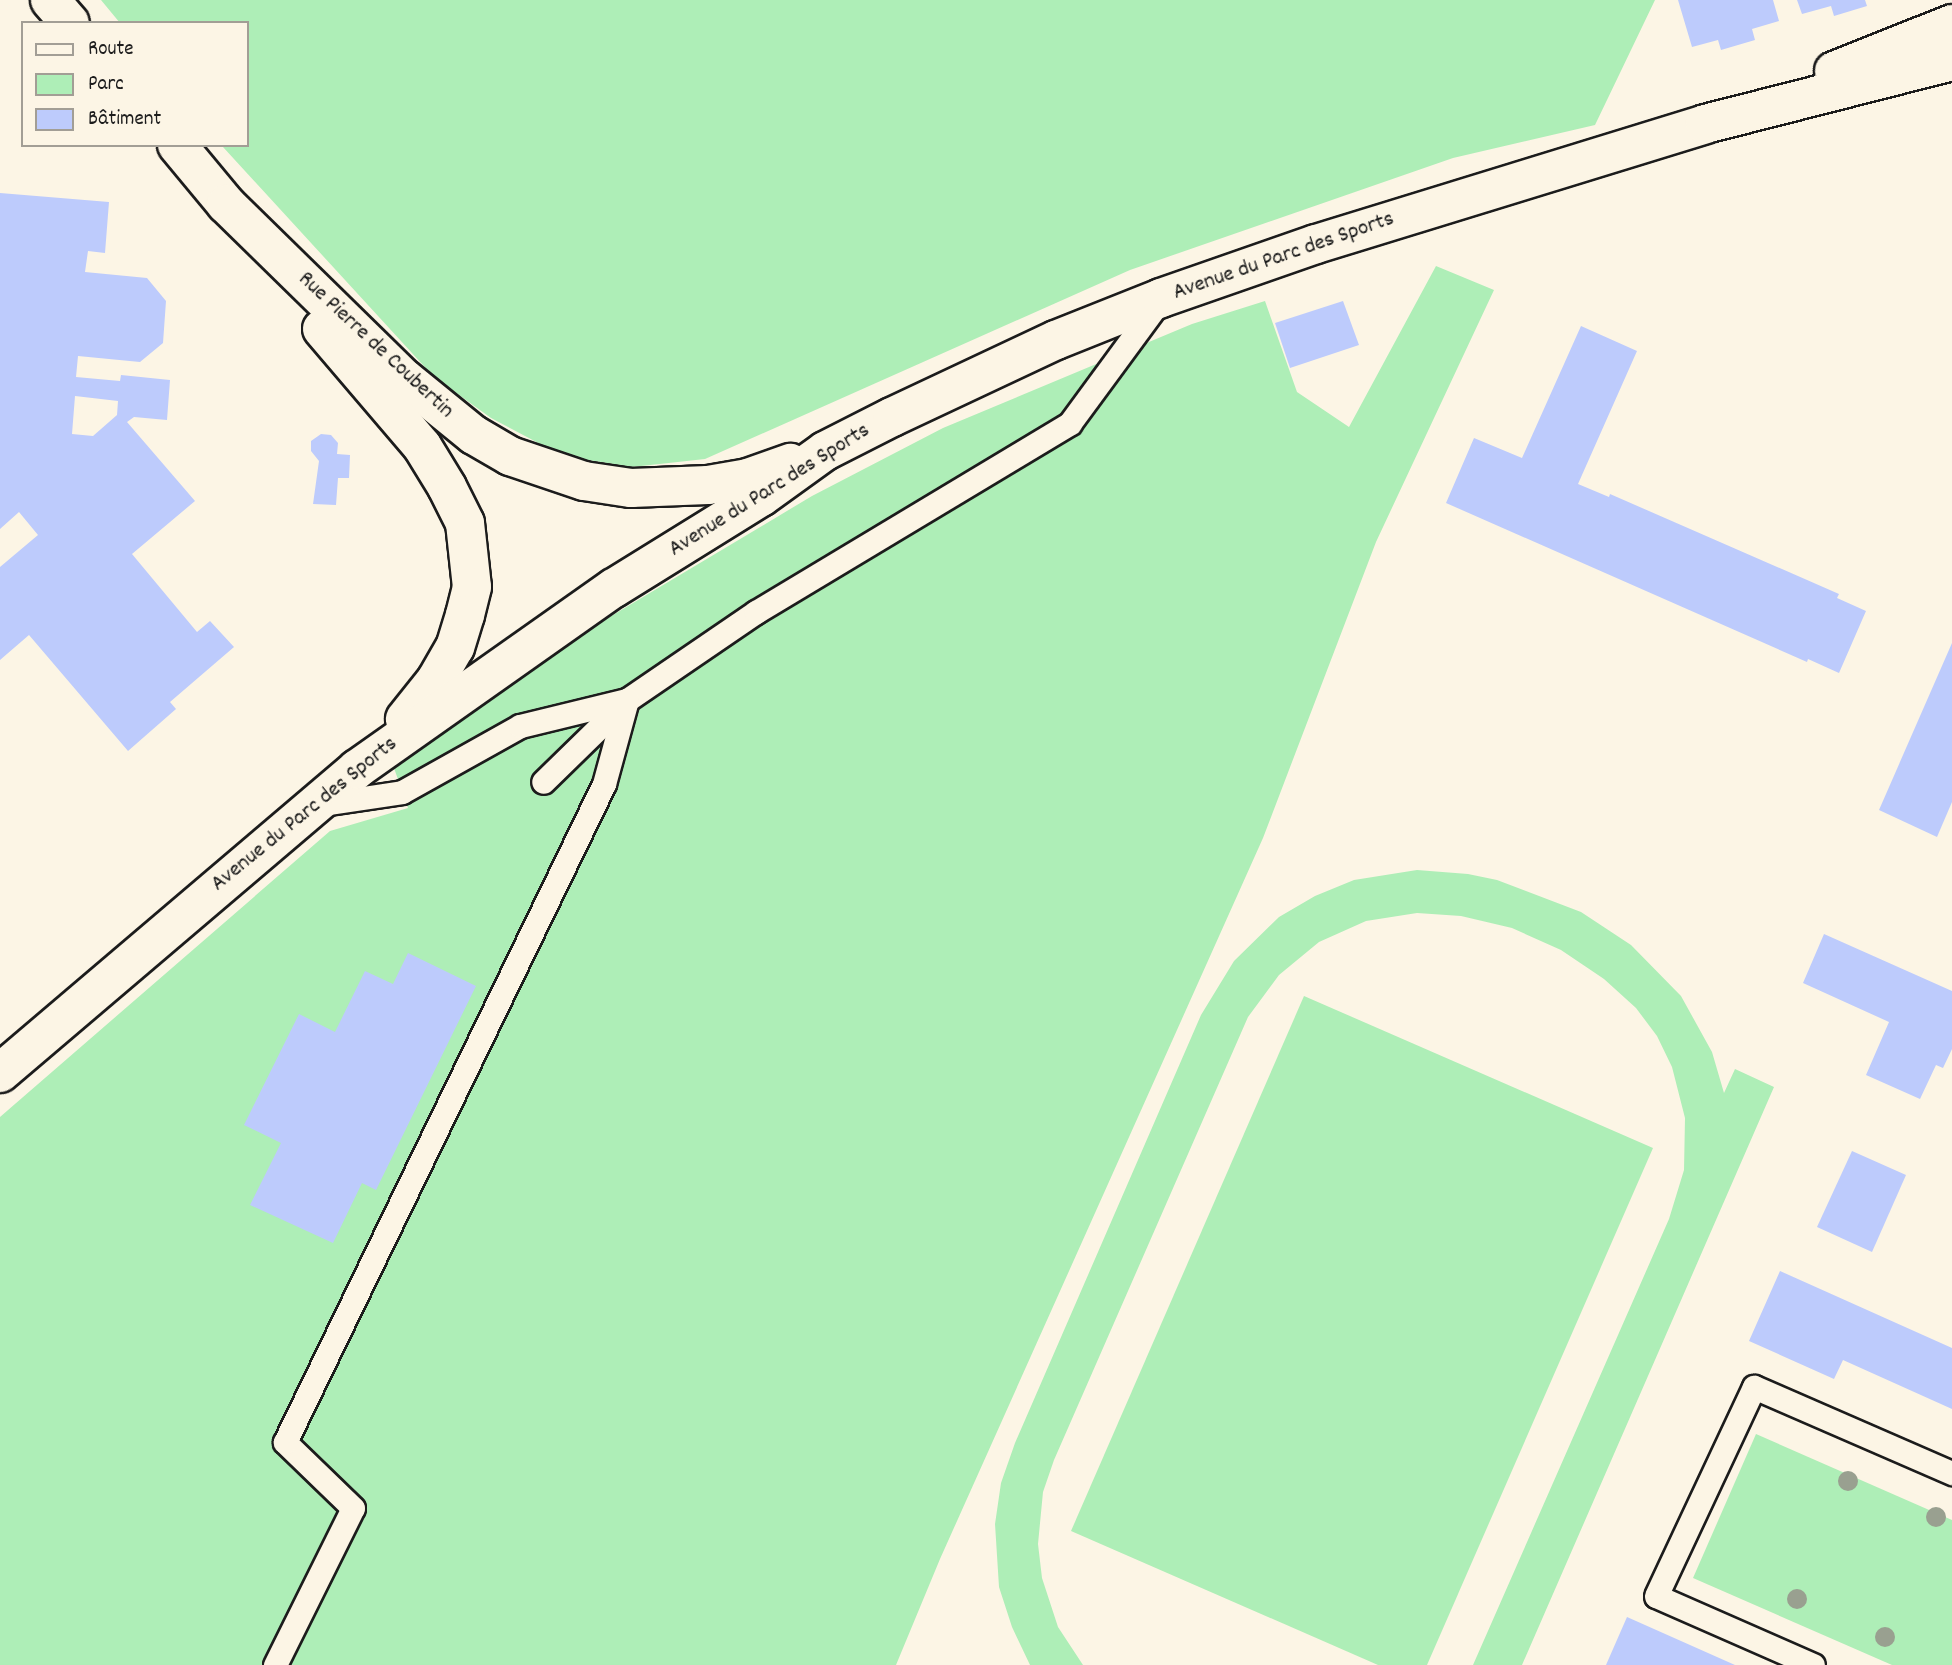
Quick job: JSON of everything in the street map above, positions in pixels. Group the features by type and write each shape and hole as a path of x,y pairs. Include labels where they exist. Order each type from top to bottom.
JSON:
{"street":[{"path":"50,0 68,21"},
{"name":"Avenue du Parc des Sports","path":"1705,124 1952,24"},
{"name":"Avenue du Parc des Sports","path":"0,1073 357,769 603,595 761,497 825,451 974,376 1161,298 1315,244 1705,124 1952,61"},
{"name":"Rue Pierre de Coubertin","path":"179,147 323,331 422,446 447,486 465,523 472,587 455,647 416,708 357,769"},
{"name":"Rue Pierre de Coubertin","path":"226,204 405,379 474,435 510,456 584,481 669,489 748,478 825,451"}],"lane":[{"path":"543,782 628,700 756,611 1070,423 1161,298"},
{"path":"313,805 402,792 520,726 628,700"},
{"path":"275,1665 353,1508 285,1442 604,784 628,700"},
{"path":"1813,1665 1656,1596 1754,1387 1952,1473"}],"green space":[{"path":"101,0 1655,0 1595,125 1453,158 1130,270 705,459 632,467 563,456 491,418 434,377 223,147 248,147 248,21 118,21"},
{"path":"1436,266 1494,290 1376,542 1263,838 940,1559 896,1665 0,1665 0,1117 330,831 408,808 394,768 462,715 556,649 812,496 943,428 1192,324 1265,301 1297,392 1349,427"},
{"path":"1417,870 1468,874 1497,880 1581,912 1631,945 1681,996 1712,1052 1724,1093 1735,1069 1774,1087 1522,1665 1473,1665 1669,1219 1684,1170 1685,1118 1672,1067 1657,1036 1636,1008 1604,979 1561,950 1512,928 1461,916 1417,913 1366,921 1319,942 1279,975 1248,1017 1054,1460 1043,1492 1038,1544 1042,1578 1058,1627 1083,1665 1030,1665 1012,1627 999,1587 995,1524 1001,1483 1015,1443 1201,1015 1234,961 1279,917 1315,896 1354,880"},
{"path":"1304,996 1653,1148 1427,1665 1378,1665 1071,1531"},
{"path":"1756,1434 1952,1520 1952,1665 1892,1665 1693,1578"}],"building":[{"path":"1678,0 1773,0 1779,21 1752,29 1755,40 1721,50 1718,40 1692,47"},
{"path":"1797,0 1865,0 1867,6 1834,16 1831,6 1802,14"},
{"path":"0,193 109,202 105,253 88,251 85,272 147,278 166,301 163,343 140,362 78,356 76,377 120,381 121,375 170,380 167,420 134,417 127,422 195,501 132,554 197,632 210,621 234,647 170,702 176,709 128,751 29,635 0,660 0,567 38,535 19,512 0,529","holes":["75,396 118,401 117,415 93,436 72,434"]},
{"path":"1343,301 1359,345 1290,368 1275,323"},
{"path":"1581,326 1637,351 1578,484 1609,497 1610,494 1839,594 1837,598 1866,611 1839,673 1808,659 1807,662 1446,503 1474,438 1522,458"},
{"path":"321,434 331,435 338,443 337,454 350,455 349,478 338,478 336,505 313,504 319,461 311,451 311,441"},
{"path":"1952,643 1952,802 1937,837 1879,810"},
{"path":"1824,934 1952,991 1952,1049 1943,1068 1936,1065 1920,1099 1866,1075 1889,1022 1803,983"},
{"path":"408,953 476,986 376,1190 362,1183 333,1243 250,1205 281,1143 244,1125 299,1014 335,1032 365,971 393,984"},
{"path":"1852,1151 1906,1175 1872,1252 1817,1227"},
{"path":"1780,1271 1952,1348 1952,1409 1843,1360 1834,1379 1749,1341"},
{"path":"1627,1617 1735,1665 1606,1665"}]}
